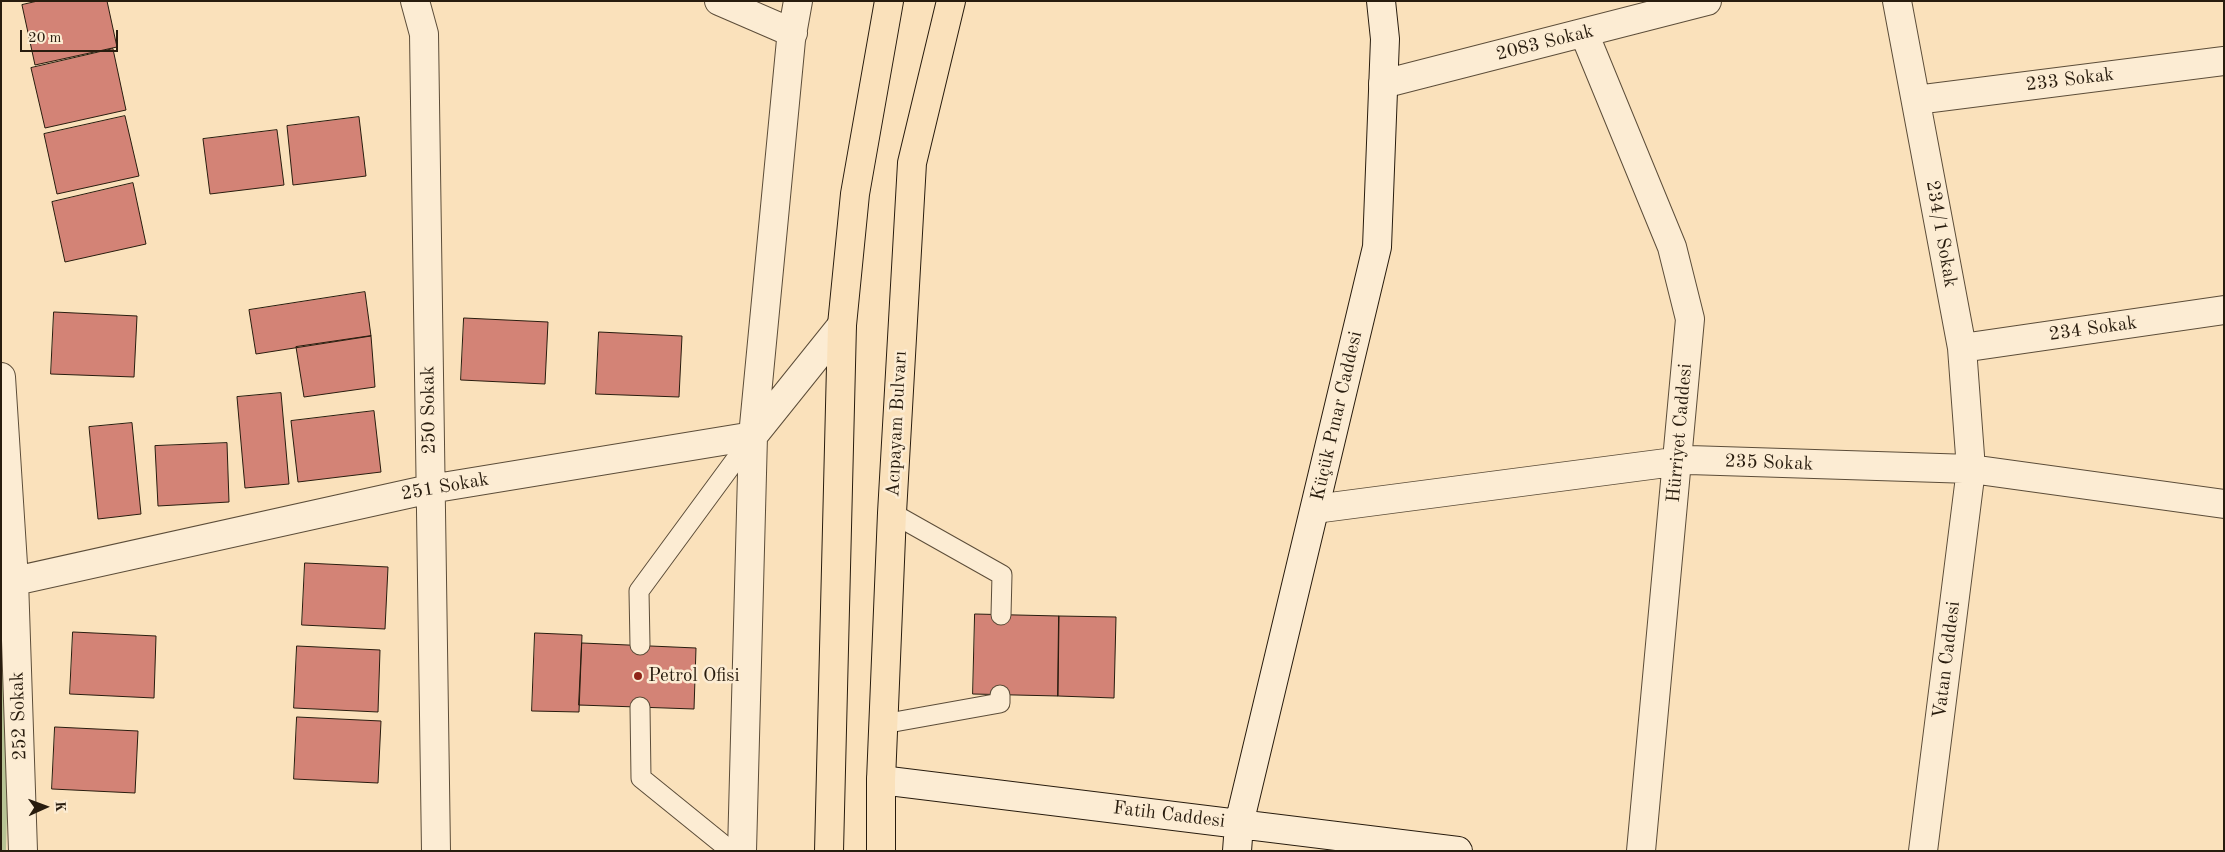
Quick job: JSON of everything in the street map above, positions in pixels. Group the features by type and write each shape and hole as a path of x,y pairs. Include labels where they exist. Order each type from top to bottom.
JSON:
{"main road":[{"path":"829,851 842,325 855,194 889,1"},
{"name":"Acıpayam Bulvarı","path":"880,851 881,780 892,513 912,162 951,1"}],"street":[{"name":"250 Sokak","path":"415,1 424,34 436,851"},
{"path":"719,1 792,33"},
{"path":"742,851 753,436 792,33 798,1"},
{"name":"Küçük Pınar Caddesi","path":"1237,851 1239,824 1377,247 1385,39 1381,1"},
{"name":"2083 Sokak","path":"1384,84 1708,1"},
{"name":"234/1 Sokak","path":"1897,1 1962,348 1971,470"},
{"name":"Hürriyet Caddesi","path":"1584,33 1672,247 1690,319 1642,851"},
{"name":"233 Sokak","path":"1916,100 2224,60"},
{"name":"234 Sokak","path":"1962,348 2224,310"},
{"path":"753,436 842,325"},
{"path":"1,377 8,582"},
{"name":"251 Sokak","path":"8,582 430,488 753,436"},
{"name":"235 Sokak","path":"1315,509 1689,460 1971,470 2224,504"},
{"name":"Vatan Caddesi","path":"1923,851 1971,470"},
{"name":"252 Sokak","path":"8,582 23,851"},
{"name":"Fatih Caddesi","path":"881,780 1458,851"}],"lane":[{"path":"640,646 639,591 753,436"},
{"path":"892,513 1002,575 1001,615"},
{"path":"883,724 1000,703 1000,695"},
{"path":"640,707 641,778 731,851"}],"green space":[{"path":"1,459 14,580 6,851 1,851"}],"building":[{"path":"38,1 107,1 117,47 35,65 22,5"},
{"path":"113,49 126,110 45,128 31,68"},
{"path":"125,116 139,176 57,194 44,134"},
{"path":"359,117 366,176 293,185 287,126"},
{"path":"277,130 284,185 210,194 203,139"},
{"path":"133,183 146,244 65,262 52,202"},
{"path":"365,292 371,336 256,354 249,310"},
{"path":"54,312 137,316 134,377 51,374"},
{"path":"464,318 548,322 545,384 461,380"},
{"path":"599,332 682,336 679,397 596,394"},
{"path":"371,336 375,387 304,397 296,347"},
{"path":"281,393 289,484 245,488 237,397"},
{"path":"374,411 381,472 298,482 291,421"},
{"path":"132,423 141,514 98,519 89,427"},
{"path":"227,443 229,502 158,506 155,446"},
{"path":"305,563 388,567 385,629 302,625"},
{"path":"975,614 1059,616 1058,696 973,694"},
{"path":"1059,616 1116,617 1114,698 1058,696"},
{"path":"73,632 156,636 154,698 70,694"},
{"path":"535,633 582,635 579,712 532,711"},
{"path":"582,643 696,648 694,709 579,705"},
{"path":"297,646 380,650 378,712 294,708"},
{"path":"297,717 381,721 378,783 294,779"},
{"path":"55,727 138,731 135,793 52,789"}],"place":[{"name":"Petrol Ofisi","path":"638,676"}]}
